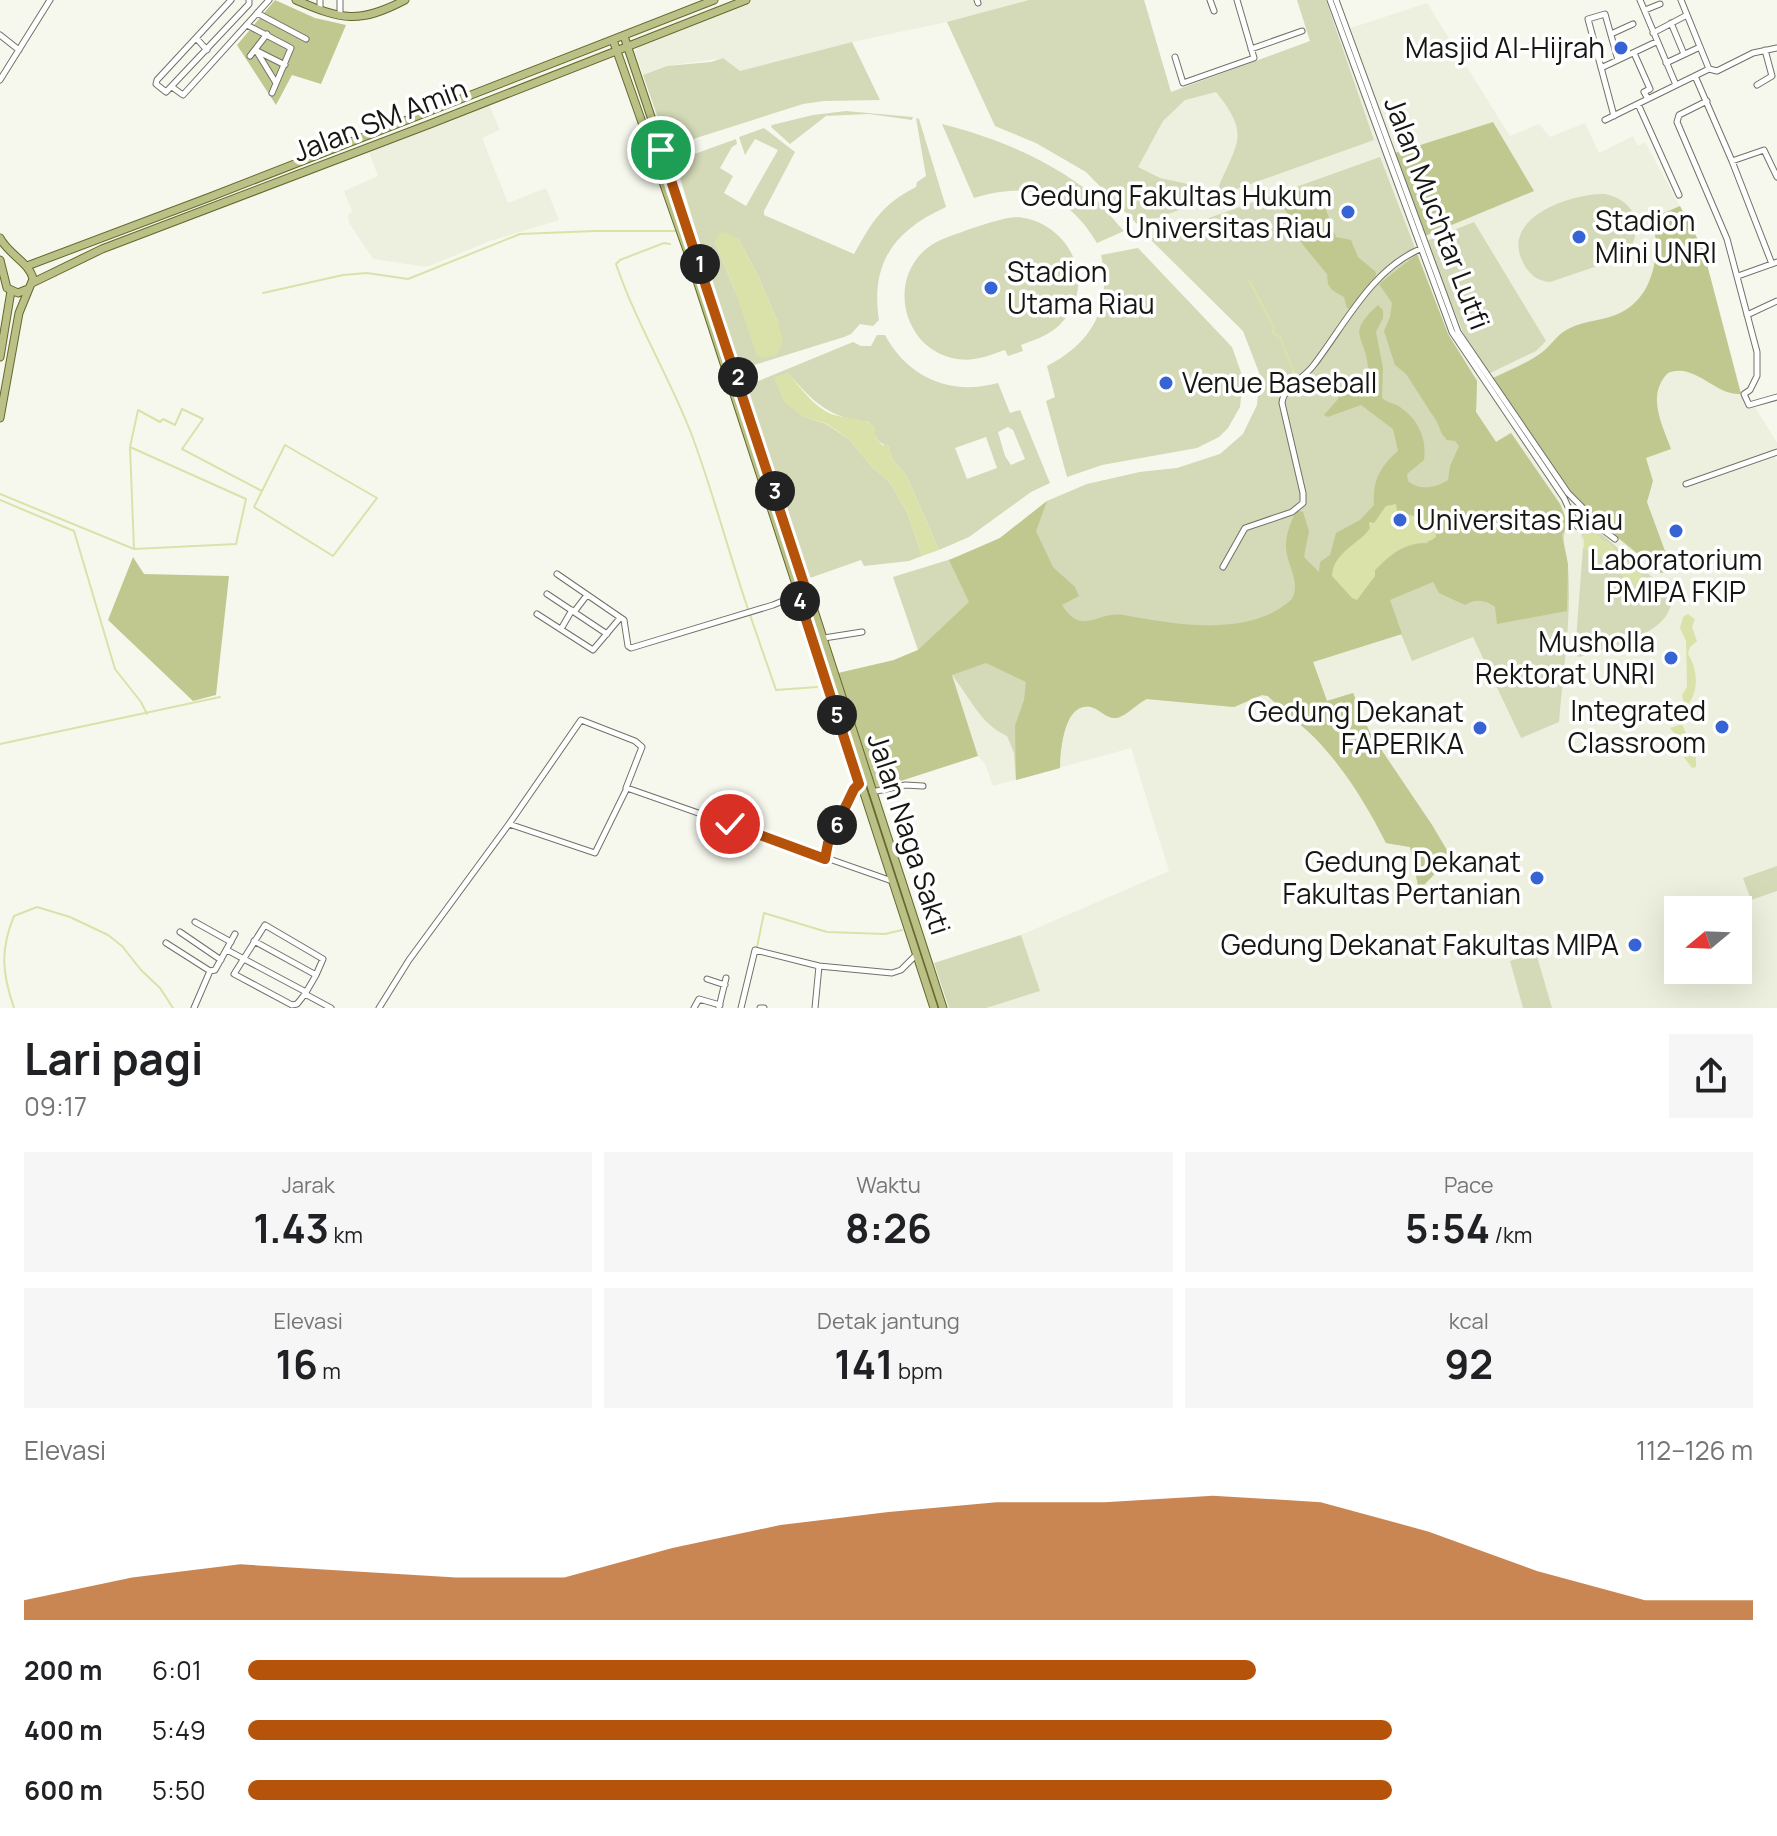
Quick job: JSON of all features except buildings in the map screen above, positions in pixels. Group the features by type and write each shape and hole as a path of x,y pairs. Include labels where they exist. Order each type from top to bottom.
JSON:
{"main road":[{"path":"303,1 320,10 340,15 368,17 405,0"},
{"name":"Jalan SM Amin","path":"24,265 714,0"},
{"name":"Jalan SM Amin","path":"31,286 102,249 746,0"},
{"name":"Jalan Naga Sakti","path":"624,36 943,1008"},
{"name":"Jalan Naga Sakti","path":"613,40 688,253 934,1008"},
{"path":"564,59 570,69"},
{"path":"0,238 6,248 32,272 31,286 19,313 0,418"},
{"path":"0,260 5,285 11,291"},
{"path":"3,275 10,266 24,265"},
{"path":"0,292 21,293 31,286"},
{"path":"0,357 11,291"}],"street":[{"path":"0,80 50,0"},
{"path":"231,0 156,81 166,92 249,4 249,0"},
{"path":"172,87 182,95 269,0"},
{"path":"320,0 320,10"},
{"path":"340,0 340,15"},
{"path":"1210,0 1214,11"},
{"path":"1175,57 1183,83 1254,58 1237,0"},
{"name":"Jalan Muchtar Lutfi","path":"1330,0 1455,338 1564,498 1577,526 1584,520 1590,520 1615,539 1568,493 1458,332 1336,0"},
{"path":"1640,0 1676,85"},
{"path":"1681,0 1709,69"},
{"path":"1645,10 1660,4"},
{"path":"257,13 306,39"},
{"path":"1614,116 1587,20 1604,13 1618,60"},
{"path":"1653,33 1687,15"},
{"path":"1671,23 1684,54"},
{"path":"1611,34 1633,24"},
{"path":"246,25 291,47 272,93"},
{"path":"1251,49 1302,31"},
{"path":"250,56 267,34"},
{"path":"0,35 19,50"},
{"path":"196,38 207,50"},
{"path":"1601,68 1656,42"},
{"path":"1666,63 1700,47"},
{"path":"1605,120 1709,69 1717,71 1743,57 1777,48"},
{"path":"1757,85 1772,76 1765,50"},
{"path":"256,51 285,65"},
{"path":"256,51 276,84"},
{"path":"1634,53 1650,89 1644,92 1648,99"},
{"path":"1695,76 1774,263 1738,276"},
{"path":"1707,101 1677,118 1727,239 1738,276 1758,365 1757,376 1750,390 1744,394 1749,405 1777,397"},
{"path":"1638,104 1679,195"},
{"path":"1732,161 1764,150 1774,160 1777,177"},
{"path":"1223,567 1245,528 1292,512 1303,503 1283,396 1315,364 1330,340 1385,273 1420,249"},
{"path":"1747,315 1777,301"},
{"path":"1686,484 1777,452"},
{"path":"557,574 624,620 628,646 631,648 807,591"},
{"path":"547,594 607,634"},
{"path":"561,629 587,595"},
{"path":"537,614 593,650 620,618"},
{"path":"822,639 862,632"},
{"path":"379,1008 409,960 581,720 635,741 642,747 595,853 509,824"},
{"path":"825,859 828,843 859,784"},
{"path":"872,792 905,785 923,786"},
{"path":"626,788 892,881"},
{"path":"195,922 231,942"},
{"path":"265,925 323,958 305,993 297,1004 292,1005 235,976 244,958 265,925"},
{"path":"180,932 221,960"},
{"path":"194,1008 210,971 215,970 235,934"},
{"path":"254,941 316,975"},
{"path":"166,943 210,971"},
{"path":"227,950 331,1008"},
{"path":"741,1008 755,950 819,966 892,973 901,970 916,955"},
{"path":"815,1008 819,966"},
{"path":"694,1008 699,999 719,1007 726,982 707,979"}],"shaded area":[{"path":"275,0 315,18 346,25 321,84 292,75 276,105 237,45"},
{"name":"Universitas Riau","path":"752,0 1144,0 1171,92 1427,3 1510,136 1539,124 1550,137 1585,123 1599,153 1633,136 1638,146 1645,142 1703,249 1745,406 1754,405 1777,443 1773,449 1777,461 1777,1008 986,1008 1039,991 1021,935 1169,871 1131,748 993,786 985,764 978,756 952,675 894,660 918,650 893,577 971,553 1000,538 1047,501 1087,484 1140,472 1177,468 1220,454 1243,434 1257,405 1260,375 1243,331 1150,239 1107,191 1086,172 1036,143 995,126 947,22 852,42 740,71 723,58 667,66 643,75 635,52 642,43"},
{"path":"1029,0 1144,0 1171,92 1310,41 1297,0 1326,0 1374,140 1222,194 1219,186 1235,148 1237,128 1227,106 1216,92 1185,100 1163,121 1138,167 1160,178 1211,189 1214,197 1138,225 1086,172 1036,143 995,126 947,22"},
{"path":"852,42 880,100 803,104 668,147 643,75 667,66 723,58 740,71"},
{"path":"489,105 500,130 482,138 508,203 546,188 559,220 490,241 427,267 373,259 349,223 348,215 352,211 344,191 378,176 369,152"},
{"path":"846,111 913,117 912,120 869,114 826,116 790,144 771,127 813,115"},
{"path":"916,118 919,119 946,207 913,226 890,250 878,281 879,320 873,326 860,324 844,337 738,370 675,161 736,139 737,144 720,168 733,176 724,193 746,206 778,150 755,139 745,155 739,137 764,128 795,152 764,215 854,254 879,215 926,176","holes":["738,238 779,325 735,291 715,242"]},
{"path":"1493,122 1534,191 1425,236 1395,153"},
{"path":"942,124 996,141 1048,165 1086,190 1124,231 1097,243 1073,212 1045,195 1013,191 974,198"},
{"path":"1380,157 1448,334 1477,381 1476,412 1496,442 1511,433 1560,504 1568,524 1564,540 1569,585 1568,624 1559,722 1521,738 1473,637 1412,661 1401,634 1313,662 1327,701 1353,693 1370,733 1451,857 1419,890 1410,847 1386,843 1363,801 1336,762 1315,738 1268,696 1262,695 1234,707 1147,699 1114,718 1091,707 1082,707 1069,719 1065,729 1060,768 1016,780 1014,753 1007,736 982,717 952,675 894,660 918,650 893,577 971,553 1000,538 1047,501 1087,484 1140,472 1177,468 1220,454 1243,434 1257,405 1260,375 1243,331 1150,239"},
{"path":"1317,185 1336,237 1351,240 1358,257 1376,272 1375,282 1353,311 1347,308 1344,297 1328,284 1327,274 1303,245 1279,198"},
{"name":"Stadion Mini UNRI","path":"1605,194 1625,203 1635,218 1635,236 1627,256 1550,282 1533,275 1525,266 1519,249 1520,235 1528,222 1557,204 1574,198"},
{"path":"1680,206 1703,249 1741,394 1722,390 1687,372 1668,373 1661,382 1658,410 1671,449 1646,458 1653,481 1647,502 1672,570 1661,573 1617,537 1570,491 1491,379 1535,357 1568,329 1615,315 1633,304 1642,295 1653,271 1656,244 1652,218"},
{"name":"Stadion Utama Riau","path":"1018,217 1051,229 1063,241 1077,270 1078,287 1074,304 1060,325 1044,336 1021,345 1023,351 1008,356 1005,350 970,360 938,353 913,328 906,312 908,276 916,260 944,238"},
{"path":"1474,222 1546,341 1536,351 1488,374 1465,337 1426,241"},
{"path":"725,232 738,238 779,325 783,342 777,355 757,356 715,242 719,234"},
{"path":"1138,248 1232,347 1243,378 1240,407 1219,437 1197,448 1102,465 1067,477 1046,401 1055,397 1047,366 1076,346 1095,321 1104,291 1101,255"},
{"path":"1417,254 1448,334 1477,381 1476,412 1496,442 1511,433 1560,504 1568,524 1562,535 1568,565 1567,611 1497,624 1495,607 1488,602 1465,605 1439,593 1433,582 1390,600 1402,634 1313,662 1327,701 1353,693 1370,733 1451,857 1419,890 1410,847 1386,843 1363,801 1336,762 1315,738 1268,696 1262,695 1234,707 1147,699 1114,718 1091,707 1082,707 1069,719 1065,729 1060,768 1016,780 1015,726 1024,700 1026,682 986,663 952,675 978,756 876,789 838,673 894,660 918,650 969,602 949,560 1000,538 1047,501 1036,531 1053,567 1075,587 1079,596 1062,605 1076,620 1123,615 1188,624 1233,624 1275,612 1292,599 1295,586 1286,543 1296,510 1303,512 1309,531 1304,557 1319,572 1320,562 1330,555 1336,533 1360,520 1374,505 1378,475 1398,451 1393,429 1361,405 1328,417 1324,415 1338,399 1339,392 1359,386 1368,367 1360,329 1378,305 1383,310 1383,318 1376,332 1383,368 1382,398 1400,407 1412,418 1424,444 1424,460 1407,474 1408,481 1428,487 1448,480 1450,466 1459,446 1442,434 1406,374 1395,365 1384,331 1392,303 1379,284","holes":["1397,511 1418,517 1428,543 1405,547 1392,554 1375,570 1375,576 1367,586 1359,543 1370,528"]},
{"path":"877,335 885,335 918,373 948,385 964,387 998,383 1010,413 1020,410 1050,483 1031,492 969,537 939,550 906,475 892,459 889,446 876,437 869,422 843,417 823,407 788,373 775,378 802,416 826,424 849,439 872,467 889,481 907,512 922,556 909,561 864,566 861,560 807,579 744,387 853,342 871,346","holes":["1008,427 1013,430 1025,459 1011,465 998,432","986,437 997,468 967,479 955,448"]},
{"path":"788,373 824,411 866,421 875,427 875,437 882,445 889,445 892,459 906,475 939,550 922,556 907,512 889,481 872,467 849,439 827,424 802,416 784,402 774,378"},
{"path":"1396,504 1397,511 1435,524 1436,537 1406,546 1392,555 1375,570 1375,576 1357,600 1352,598 1332,576 1333,568 1341,555 1370,529 1369,522 1374,523 1386,506"},
{"path":"1588,525 1672,594 1670,608 1663,620 1652,629 1638,637 1579,657 1575,654 1583,547 1605,558 1634,586 1657,590 1608,543 1583,535 1582,540 1581,528"},
{"path":"1592,532 1658,590 1633,585 1610,562 1584,549 1583,535"},
{"path":"133,557 144,574 229,576 216,695 193,701 108,620"},
{"path":"1688,614 1695,619 1692,627 1697,641 1688,654 1696,681 1693,695 1685,707 1682,695 1687,687 1686,641 1680,628 1683,617"},
{"path":"1682,724 1696,757 1696,767 1692,768 1683,756 1687,750 1670,728"},
{"path":"1777,866 1777,891 1752,900 1743,878"},
{"path":"1021,935 1040,991 986,1008 949,1008 934,963"},
{"path":"1536,953 1552,1008 1523,1008 1510,961"}],"waterway":[{"path":"263,293 343,275 367,273 408,279 520,234 675,231"},
{"path":"670,244 664,243 616,264 691,433 748,609"},
{"path":"1249,280 1274,328 1273,333 1280,337 1296,378"},
{"path":"1316,358 1337,327"},
{"path":"1290,391 1309,373"},
{"path":"130,447 138,410 160,422 163,419 175,425 182,409 203,419 182,449 262,491 285,445 377,498 333,556 254,507 262,491"},
{"path":"0,494 134,549 236,544 246,499 130,447 134,549"},
{"path":"0,500 74,531 115,669 147,714"},
{"path":"750,615 776,690 817,687"},
{"path":"0,744 220,697"},
{"path":"14,1008 5,972 6,940 14,916 37,907 70,917 108,935 160,988 173,1008"},
{"path":"757,947 764,913 827,932 885,934 902,930"}],"place":[{"name":"Masjid Al-Hijrah","path":"1621,48"},
{"name":"Gedung Fakultas Hukum Universitas Riau","path":"1348,212"},
{"name":"Stadion Mini UNRI","path":"1579,237"},
{"name":"Stadion Utama Riau","path":"991,288"},
{"name":"Venue Baseball","path":"1166,383"},
{"name":"Universitas Riau","path":"1400,520"},
{"name":"Laboratorium PMIPA FKIP","path":"1676,531"},
{"name":"Musholla Rektorat UNRI","path":"1671,658"},
{"name":"Integrated Classroom","path":"1722,727"},
{"name":"Gedung Dekanat FAPERIKA","path":"1480,728"},
{"name":"Gedung Dekanat Fakultas Pertanian","path":"1537,878"},
{"name":"Gedung Dekanat Fakultas MIPA","path":"1635,945"}],"route":[{"path":"661,150 807,591 798,595 859,784 828,843 825,859 730,824"}]}
